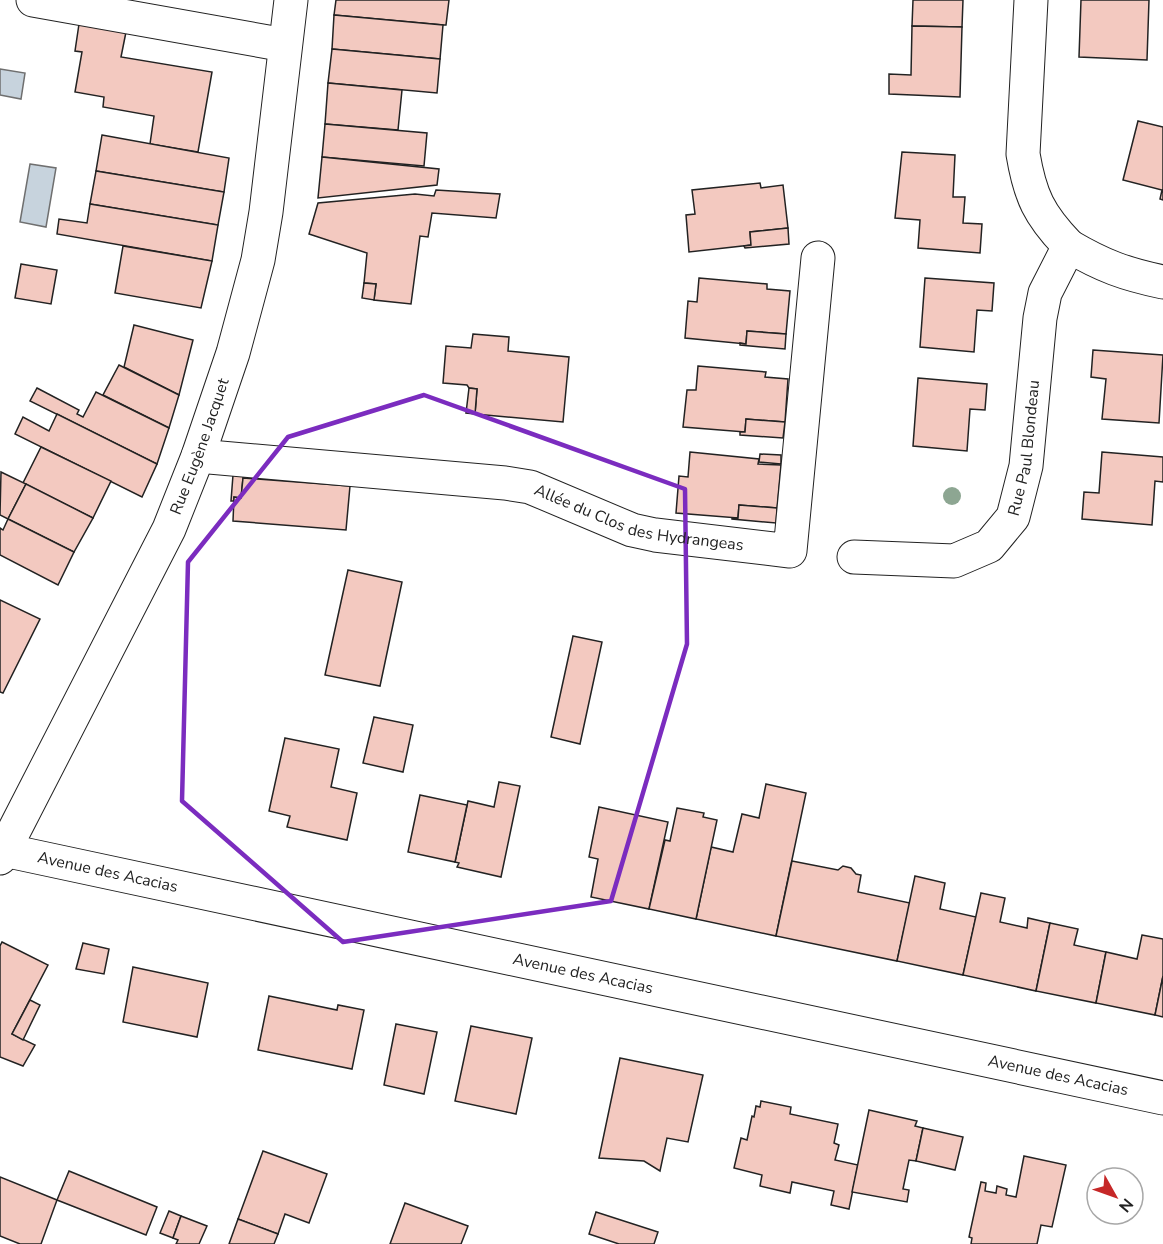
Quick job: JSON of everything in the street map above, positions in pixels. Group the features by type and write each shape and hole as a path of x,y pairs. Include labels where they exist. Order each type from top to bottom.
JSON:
{"street":[{"path":"33,0 285,45"},
{"name":"Rue Eugène Jacquet","path":"2,854 168,529 198,456 233,353 258,260 266,213 291,0"},
{"path":"1031,0 1023,154 1027,179 1039,210 1052,229 1069,246 1097,263 1163,282"},
{"name":"Rue Paul Blondeau","path":"854,557 954,561 989,546 1013,517 1026,466 1045,293 1069,246"},
{"name":"Allée du Clos des Hydrangeas","path":"198,456 505,483 530,488 632,530 655,535 790,550 818,258"},
{"name":"Avenue des Acacias","path":"2,854 1163,1098"}],"highlighted area":[{"path":"424,395 685,489 687,644 611,901 343,942 182,801 188,562 288,437"}],"shaded area":[{"path":"0,69 25,73 21,99 0,95"},
{"path":"30,164 56,168 46,227 20,222"}],"building":[{"path":"336,0 449,0 446,25 443,25 334,15"},
{"path":"913,0 963,0 962,27 912,26"},
{"path":"1081,0 1149,0 1147,60 1079,57"},
{"path":"334,15 443,25 440,59 332,49"},
{"path":"79,24 126,32 121,57 212,72 198,152 150,144 154,116 103,107 104,97 75,92 82,52 75,51"},
{"path":"912,26 962,27 960,97 889,94 889,74 911,75"},
{"path":"332,49 440,59 437,93 328,83"},
{"path":"328,83 402,90 398,130 325,124"},
{"path":"1138,121 1163,127 1163,200 1160,199 1162,190 1123,180"},
{"path":"325,124 427,133 424,166 322,157"},
{"path":"102,135 229,158 224,192 96,171"},
{"path":"902,152 955,155 953,197 965,197 963,223 982,224 980,253 918,248 920,220 895,218"},
{"path":"322,157 439,169 437,185 318,198"},
{"path":"96,171 224,192 218,225 90,204"},
{"path":"760,183 761,188 783,185 788,228 750,232 751,245 689,252 686,215 695,214 692,190"},
{"path":"436,190 500,194 496,218 432,213 428,237 420,236 411,304 374,300 376,284 364,283 367,253 309,234 318,203 415,194 434,196"},
{"path":"90,204 218,225 212,261 57,234 59,219 87,223"},
{"path":"788,228 789,244 745,248 744,246 751,245 750,232"},
{"path":"123,246 212,261 201,308 115,293"},
{"path":"21,264 57,270 51,304 15,298"},
{"path":"699,278 767,284 767,289 790,291 786,334 747,331 746,344 685,338 688,301 697,302"},
{"path":"925,278 994,283 992,311 977,310 974,352 920,347"},
{"path":"364,283 376,284 374,300 362,298"},
{"path":"134,325 193,340 179,395 124,367"},
{"path":"747,331 786,334 785,349 740,345 740,343 746,344"},
{"path":"473,334 509,337 508,351 569,357 563,422 475,414 477,389 469,388 467,385 443,383 446,346 471,348"},
{"path":"1093,350 1163,355 1159,423 1102,419 1106,379 1091,377"},
{"path":"119,365 179,395 169,428 103,395"},
{"path":"698,366 766,372 765,377 788,379 785,422 746,419 745,432 683,427 687,390 696,390"},
{"path":"918,378 987,384 985,410 970,409 967,451 913,446"},
{"path":"37,388 79,410 77,414 83,417 96,392 169,428 157,464 30,401"},
{"path":"469,388 477,389 475,414 466,413"},
{"path":"57,414 157,464 142,497 15,434 23,417 49,431"},
{"path":"746,419 785,422 783,438 740,435 740,432 745,432"},
{"path":"41,447 111,481 93,518 23,483"},
{"path":"690,452 759,459 758,464 781,465 777,508 739,505 738,518 676,513 679,476 688,477"},
{"path":"1102,452 1163,457 1163,482 1155,481 1152,525 1082,519 1084,492 1099,493"},
{"path":"760,454 781,455 781,464 759,462"},
{"path":"1,472 26,484 8,519 0,515"},
{"path":"233,475 259,476 258,479 243,478 241,498 234,497 234,501 231,501"},
{"path":"243,478 350,486 346,530 233,521 234,497 241,498"},
{"path":"26,484 93,518 74,552 8,519"},
{"path":"739,505 777,508 776,523 732,519 738,518"},
{"path":"8,519 74,552 58,585 0,555 0,528 3,530"},
{"path":"348,570 402,582 380,686 325,675"},
{"path":"0,600 40,619 3,693 0,692"},
{"path":"573,636 602,642 580,744 551,737"},
{"path":"374,717 413,725 403,772 363,763"},
{"path":"285,738 339,749 331,787 357,793 347,840 287,827 290,816 269,811"},
{"path":"499,782 520,786 501,877 457,867 459,863 455,862 468,801 494,807"},
{"path":"766,784 806,793 776,936 696,919 711,847 733,852 742,814 759,818"},
{"path":"420,795 467,805 455,862 408,852"},
{"path":"599,807 668,822 649,909 591,897 598,859 589,857"},
{"path":"677,808 704,813 703,817 717,820 696,919 649,909 665,840 670,841"},
{"path":"792,861 838,870 843,866 851,868 856,874 861,875 858,892 910,903 897,961 776,936"},
{"path":"915,876 945,883 940,909 976,917 963,975 897,961"},
{"path":"981,893 1005,898 1000,922 1027,928 1028,918 1050,923 1036,991 963,975"},
{"path":"1050,923 1078,929 1074,945 1106,952 1096,1003 1036,991"},
{"path":"1142,935 1163,939 1163,976 1155,1015 1096,1003 1106,952 1137,959"},
{"path":"2,942 48,965 12,1034 35,1045 23,1066 0,1057 0,946"},
{"path":"83,943 109,949 104,974 76,969"},
{"path":"133,967 208,983 197,1037 123,1022"},
{"path":"1163,976 1163,1017 1155,1015"},
{"path":"269,996 337,1010 338,1005 364,1010 352,1069 258,1050"},
{"path":"30,1000 40,1005 23,1040 12,1034"},
{"path":"396,1024 437,1032 424,1094 384,1085"},
{"path":"471,1026 532,1038 516,1114 455,1101"},
{"path":"620,1058 703,1075 688,1142 667,1138 660,1171 644,1161 599,1158"},
{"path":"761,1101 791,1107 790,1114 838,1124 834,1143 839,1145 835,1160 858,1165 849,1209 831,1205 834,1191 792,1182 790,1193 760,1186 762,1175 734,1168 741,1138 747,1140 752,1116 754,1117 756,1106 760,1107"},
{"path":"869,1110 917,1121 915,1126 923,1128 916,1161 909,1160 903,1189 909,1190 907,1202 852,1192"},
{"path":"923,1128 963,1137 955,1170 916,1161"},
{"path":"263,1151 327,1174 309,1223 285,1214 278,1234 238,1219"},
{"path":"1024,1156 1066,1165 1052,1227 1041,1225 1037,1244 971,1244 972,1238 969,1237 981,1182 986,1183 985,1191 996,1193 997,1186 1007,1189 1006,1195 1016,1197"},
{"path":"69,1171 157,1207 146,1235 57,1200"},
{"path":"0,1177 57,1200 41,1244 20,1244 0,1236"},
{"path":"405,1203 468,1226 461,1244 390,1244"},
{"path":"169,1211 181,1216 173,1238 160,1233"},
{"path":"596,1212 658,1232 654,1244 619,1244 589,1234"},
{"path":"181,1216 207,1226 199,1244 176,1244 178,1240 173,1238"},
{"path":"238,1219 278,1234 274,1244 229,1244"}]}
